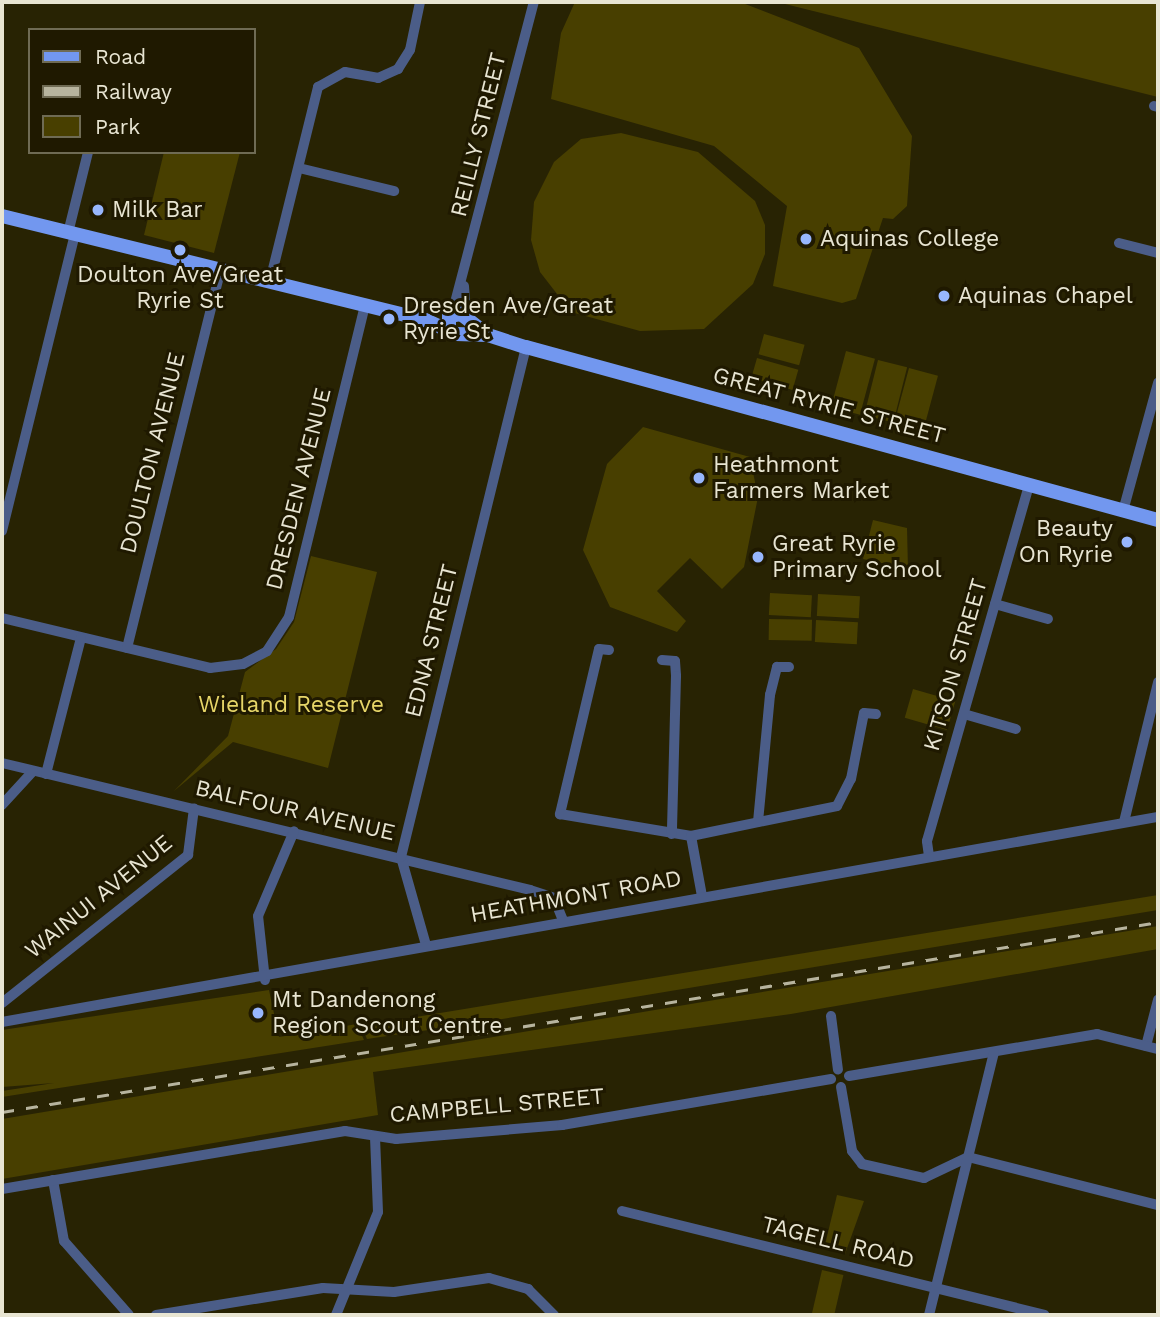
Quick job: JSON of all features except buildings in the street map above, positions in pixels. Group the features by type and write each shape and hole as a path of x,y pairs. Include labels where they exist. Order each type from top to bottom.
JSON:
{"main road":[{"name":"GREAT RYRIE STREET","path":"2,216 425,320 457,322 526,347 1158,520"}],"street":[{"path":"270,281 318,87 345,72 377,78 398,69 410,50 420,2"},
{"path":"520,2 534,3"},
{"name":"REILLY STREET","path":"457,322 464,279 534,3"},
{"path":"2,531 88,154"},
{"path":"299,168 394,191"},
{"path":"1119,243 1158,253"},
{"name":"DOULTON AVENUE","path":"127,648 221,269"},
{"name":"DRESDEN AVENUE","path":"127,648 202,667 243,664 267,651 289,617 365,305"},
{"name":"EDNA STREET","path":"426,945 401,857 526,347"},
{"path":"1123,511 1158,383"},
{"name":"KITSON STREET","path":"929,856 927,841 1029,486"},
{"path":"995,604 1048,619"},
{"path":"2,618 127,648"},
{"path":"46,774 81,638"},
{"path":"599,649 560,814 691,836 838,806 851,779 864,713 876,714"},
{"path":"662,660 675,661 676,676 672,834"},
{"path":"758,822 772,666 789,667"},
{"path":"1124,822 1158,682"},
{"path":"964,714 1016,729"},
{"name":"BALFOUR AVENUE","path":"2,763 401,857 554,898 563,920"},
{"path":"2,805 33,771"},
{"name":"WAINUI AVENUE","path":"2,1003 188,855 194,808"},
{"name":"HEATHMONT ROAD","path":"2,1022 265,980 426,945 1158,817"},
{"path":"265,980 258,916 294,831"},
{"path":"691,836 702,897"},
{"path":"1146,1046 1158,1000"},
{"path":"831,1016 835,1074 841,1087 852,1151 862,1164 924,1178 968,1157 1158,1205"},
{"path":"835,1074 849,1076 1097,1034 1158,1049"},
{"path":"929,1315 994,1053"},
{"name":"CAMPBELL STREET","path":"2,1189 345,1131 375,1136 562,1125 835,1074"},
{"path":"841,1087 849,1076"},
{"path":"336,1315 378,1212 375,1136"},
{"path":"53,1180 64,1241 129,1315"},
{"name":"TAGELL ROAD","path":"622,1211 1045,1315"},
{"path":"156,1315 347,1289 394,1292 505,1280 535,1294 554,1315"}],"green space":[{"path":"575,2 740,2 859,48 912,136 907,206 893,219 883,218 856,299 842,303 773,286 787,206 714,146 551,99 561,33"},
{"path":"777,2 1158,2 1158,97"},
{"path":"621,133 698,152 755,201 765,225 765,254 753,284 704,329 640,331 571,312 540,272 531,240 534,202 554,162 581,139"},
{"path":"164,154 239,154 214,253 144,235"},
{"path":"764,334 805,345 799,365 759,354"},
{"path":"846,351 875,359 860,415 831,407"},
{"path":"757,358 798,370 793,390 751,378"},
{"path":"878,360 907,367 893,423 864,415"},
{"path":"909,368 938,376 923,431 894,423"},
{"path":"643,427 750,457 758,497 744,567 722,589 690,558 657,591 686,621 677,632 610,607 583,550 607,464"},
{"path":"873,520 907,528 908,569 863,559"},
{"name":"Wieland Reserve","path":"311,556 377,572 328,768 233,742 174,791 228,736 245,672 276,649 294,622"},
{"path":"770,593 812,595 811,617 769,615"},
{"path":"818,594 860,596 859,618 817,616"},
{"path":"769,619 812,620 812,641 769,640"},
{"path":"816,620 858,622 857,644 815,642"},
{"path":"913,689 955,701 947,730 905,718"},
{"path":"1158,895 1158,910 490,1021 367,1039 361,1026"},
{"path":"1158,926 1158,949 791,1014 373,1072 378,1115 2,1179 2,1119"},
{"path":"269,990 279,1037 357,1024 364,1040 2,1097 2,1091 54,1083 2,1087 2,1030"},
{"path":"837,1195 864,1201 845,1254 824,1249"},
{"path":"822,1270 843,1275 834,1315 812,1315"}],"railway":[{"path":"2,1112 1158,922"}],"place":[{"name":"Milk Bar","path":"98,210"},
{"name":"Aquinas College","path":"806,239"},
{"name":"Doulton Ave/Great Ryrie St","path":"180,250"},
{"name":"Aquinas Chapel","path":"944,296"},
{"name":"Dresden Ave/Great Ryrie St","path":"389,319"},
{"name":"Heathmont Farmers Market","path":"699,478"},
{"name":"Beauty On Ryrie","path":"1127,542"},
{"name":"Great Ryrie Primary School","path":"758,557"},
{"name":"Mt Dandenong Region Scout Centre","path":"258,1013"}]}
